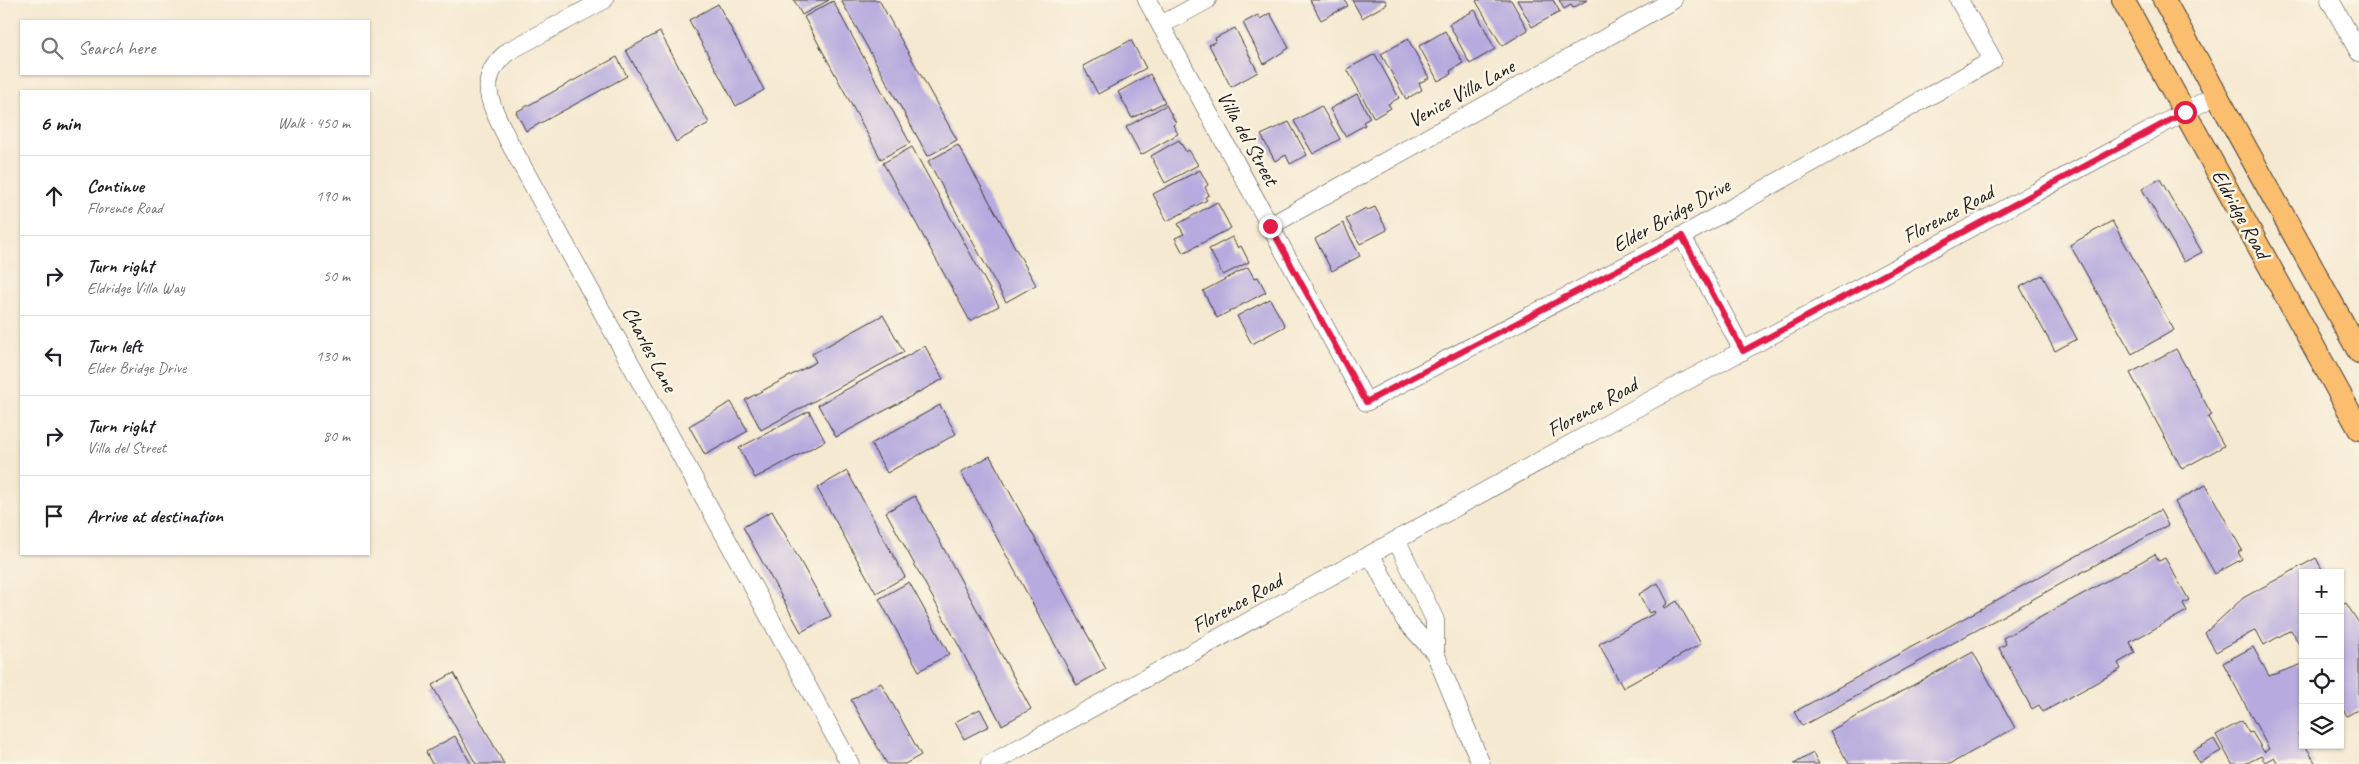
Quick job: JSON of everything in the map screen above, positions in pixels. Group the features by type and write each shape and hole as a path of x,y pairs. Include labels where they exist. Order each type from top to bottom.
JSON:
{"main road":[{"name":"Eldridge Road","path":"2123,0 2359,429"},
{"name":"Eldridge Road","path":"2164,0 2218,94 2359,352"}],"street":[{"name":"Charles Lane","path":"604,0 509,52 497,61 490,74 488,88 491,103 508,140 597,299 850,764"},
{"name":"Villa del Street","path":"1147,0 1366,402"},
{"path":"1160,25 1207,0"},
{"name":"Venice Villa Lane","path":"1270,226 1673,0"},
{"name":"Elder Bridge Drive","path":"1366,402 1682,236 1993,60 1958,0"},
{"path":"2330,0 2359,52"},
{"name":"Florence Road","path":"990,764 1743,351 2218,94"},
{"path":"1682,236 1743,351"},
{"path":"1397,540 1435,620 1435,653"},
{"path":"1371,555 1405,620 1435,653 1481,764"}],"building":[{"path":"794,0 829,0 802,15"},
{"path":"841,0 879,0 957,140 928,156"},
{"path":"1310,0 1345,0 1348,6 1321,20"},
{"path":"1352,0 1385,0 1387,4 1362,18"},
{"path":"1511,0 1528,30 1502,46 1476,1"},
{"path":"1517,0 1553,0 1560,12 1532,27"},
{"path":"1559,0 1587,0 1573,8 1571,5 1564,9"},
{"path":"833,1 910,143 881,159 804,17"},
{"path":"718,4 764,90 736,106 689,20"},
{"path":"1475,10 1495,49 1470,64 1449,24"},
{"path":"1270,13 1289,48 1264,64 1243,23 1258,15 1260,19"},
{"path":"1235,28 1258,72 1231,87 1209,45 1216,41 1215,38"},
{"path":"1445,31 1463,63 1450,71 1451,74 1438,81 1419,46"},
{"path":"660,32 709,123 676,142 626,50"},
{"path":"1408,39 1429,78 1419,83 1422,90 1406,99 1381,54"},
{"path":"1131,40 1146,68 1098,94 1083,66"},
{"path":"1375,54 1399,98 1388,104 1391,108 1374,118 1347,69"},
{"path":"617,57 627,76 526,131 516,112"},
{"path":"1150,74 1165,102 1132,118 1118,92"},
{"path":"1357,94 1370,118 1363,122 1365,125 1345,136 1330,109"},
{"path":"1166,105 1176,123 1173,125 1178,134 1141,155 1126,127"},
{"path":"1321,106 1340,139 1313,154 1294,121"},
{"path":"1289,122 1307,155 1290,164 1286,155 1275,161 1261,135"},
{"path":"1179,140 1186,152 1189,150 1198,165 1165,183 1151,156"},
{"path":"958,145 1036,285 1006,302 928,161"},
{"path":"912,147 999,306 970,321 883,163"},
{"path":"1200,170 1208,185 1205,187 1209,195 1205,197 1207,200 1167,221 1153,194"},
{"path":"2160,179 2202,252 2184,262 2142,189"},
{"path":"1217,202 1231,228 1183,253 1175,238 1184,234 1178,224"},
{"path":"1375,207 1387,230 1360,244 1346,219 1366,208 1368,210"},
{"path":"2112,221 2174,330 2132,354 2070,245"},
{"path":"1343,223 1360,256 1332,271 1315,239"},
{"path":"1232,237 1238,248 1241,246 1249,262 1223,275 1209,249"},
{"path":"1248,267 1254,278 1258,277 1266,292 1217,318 1203,291"},
{"path":"2042,275 2077,339 2055,351 2020,287"},
{"path":"1270,299 1285,326 1252,344 1237,316"},
{"path":"883,315 904,352 761,430 745,400 816,362 812,354"},
{"path":"925,346 943,379 836,437 818,405"},
{"path":"2176,349 2212,415 2208,417 2224,446 2182,469 2130,373"},
{"path":"731,402 748,431 705,455 689,426"},
{"path":"940,405 956,434 887,473 871,444"},
{"path":"809,411 825,441 755,478 739,448"},
{"path":"990,456 1106,669 1077,685 961,472"},
{"path":"847,471 905,577 876,593 817,488"},
{"path":"2206,485 2242,550 2238,552 2242,559 2215,574 2175,502"},
{"path":"915,496 1031,709 1002,725 886,512"},
{"path":"2160,510 2168,525 1802,726 1794,712"},
{"path":"772,511 831,616 801,632 743,527"},
{"path":"2155,554 2159,561 2165,558 2189,600 2183,603 2187,611 2130,642 2135,653 2118,663 2121,669 2043,712 2039,705 2032,709 1999,648 2006,644 2003,638"},
{"path":"2316,558 2322,569 2299,569 2299,644 2291,630 2264,645 2256,630 2216,652 2205,633 2243,598"},
{"path":"909,582 949,654 919,671 879,599"},
{"path":"1658,583 1668,603 1664,606 1665,608 1677,601 1701,644 1623,688 1599,644 1655,613 1654,611 1649,613 1639,594"},
{"path":"2346,603 2359,623 2359,709 2347,716 2344,711 2344,604"},
{"path":"2253,647 2269,676 2299,665 2299,749 2307,749 2316,764 2278,764 2274,757 2265,762 2261,756 2245,764 2232,764 2216,735 2242,721 2249,733 2252,732 2264,752 2269,749 2223,663"},
{"path":"1973,652 2015,728 1950,764 1849,764 1830,731"},
{"path":"454,673 504,764 476,764 432,685"},
{"path":"881,683 921,755 905,764 887,764 851,700"},
{"path":"980,709 989,726 964,739 955,722"},
{"path":"455,736 471,764 432,764 426,752"},
{"path":"2214,739 2221,751 2199,763 2193,751"},
{"path":"1813,753 1819,764 1794,764"}],"route":[{"path":"1270,226 1366,402 1682,236 1743,351 2185,112"}]}
